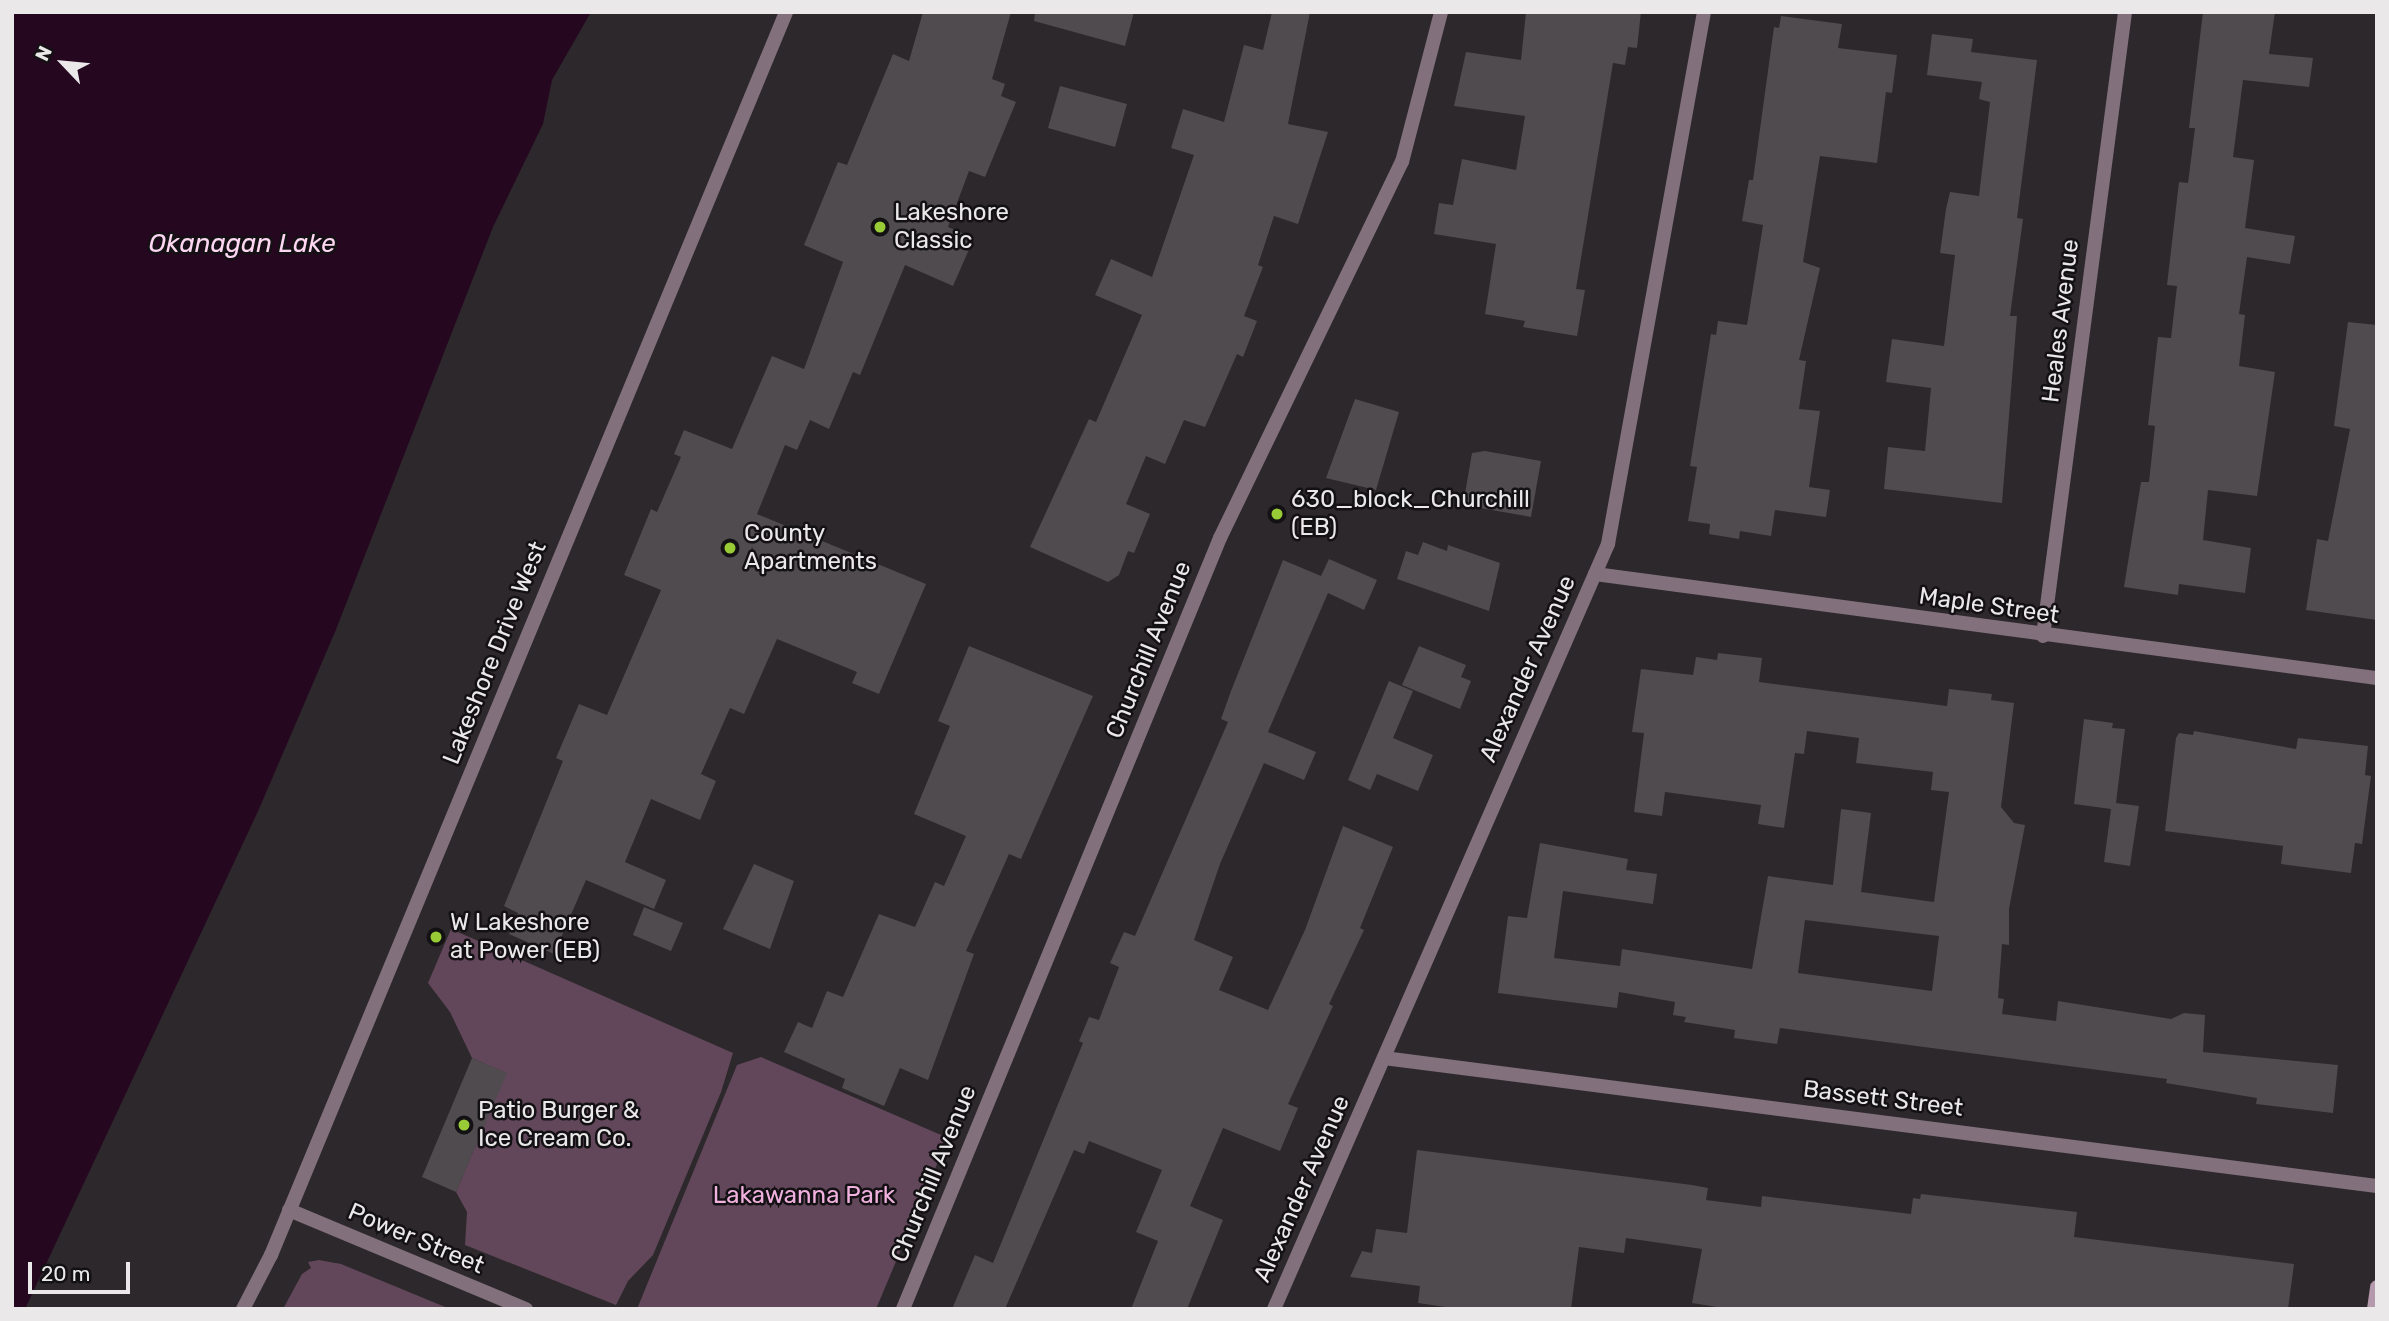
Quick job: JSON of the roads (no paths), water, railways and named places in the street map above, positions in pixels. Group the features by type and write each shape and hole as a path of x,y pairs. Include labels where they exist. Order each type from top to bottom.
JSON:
{"main road":[{"path":"2374,1309 2377,1287"}],"street":[{"name":"Lakeshore Drive West","path":"243,1309 289,1210 786,12"},
{"name":"Churchill Avenue","path":"903,1309 1220,538 1402,162 1441,12"},
{"name":"Alexander Avenue","path":"1274,1309 1608,544 1704,12"},
{"name":"Heales Avenue","path":"2043,636 2124,12"},
{"name":"Maple Street","path":"1595,574 2043,636 2377,678"},
{"name":"Bassett Street","path":"1384,1058 2377,1186"},
{"name":"Power Street","path":"289,1210 526,1309"}],"water":[{"name":"Okanagan Lake","path":"12,12 591,12 552,80 543,124 493,227 335,632 259,809 25,1309 12,1309"}],"place":[{"name":"Lakeshore Classic","path":"880,227"},
{"name":"630_block_Churchill (EB)","path":"1277,514"},
{"name":"County Apartments","path":"730,548"},
{"name":"W Lakeshore at Power (EB)","path":"436,937"},
{"name":"Patio Burger & Ice Cream Co.","path":"464,1125"}],"park label":[{"name":"Lakawanna Park","path":"804,1196"}]}
